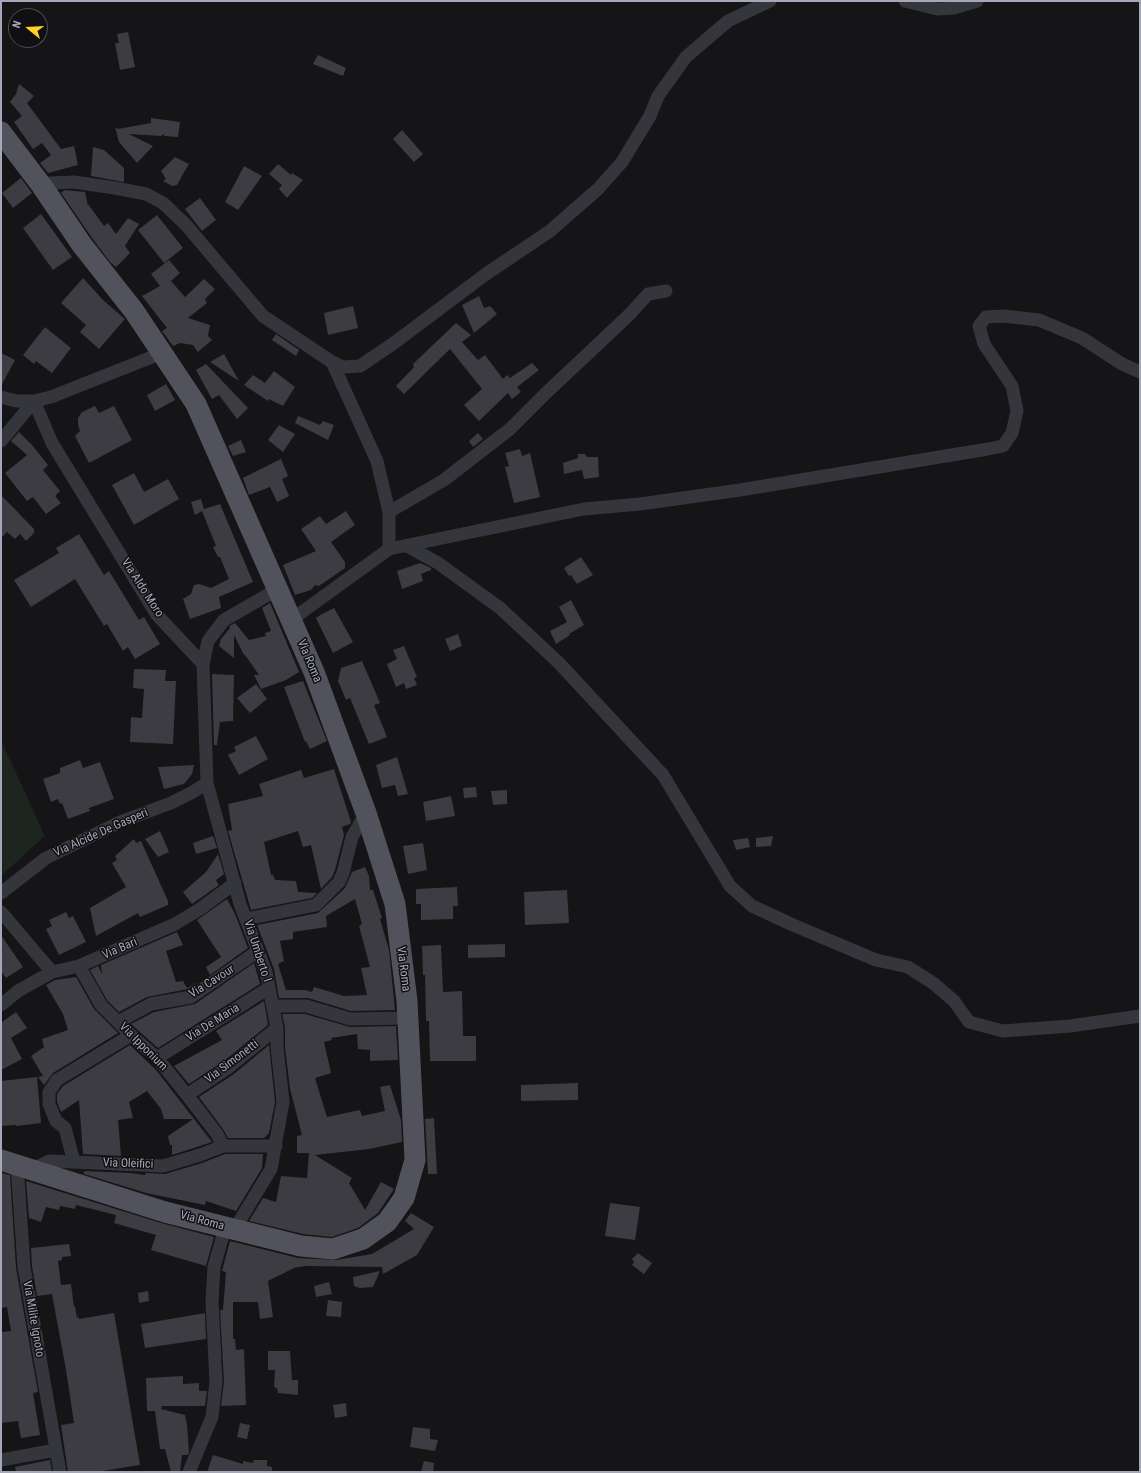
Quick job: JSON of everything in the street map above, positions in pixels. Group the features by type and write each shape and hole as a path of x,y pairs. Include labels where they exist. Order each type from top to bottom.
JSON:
{"main road":[{"name":"Via Roma","path":"1,132 42,186 82,245 134,311 196,404 314,672 366,813 395,904 407,1001 415,1160 404,1198 387,1222 363,1239 333,1249 301,1246 165,1212 17,1164"}],"street":[{"path":"42,186 50,183 74,182 146,194 163,203 186,225 263,316 332,362 343,367 360,366 394,343 486,274 550,231 598,189 622,162 650,116 658,96 686,57 728,21 770,1"},
{"path":"905,1 936,9 954,8 977,1"},
{"path":"389,512 444,480 510,429 630,314 648,294 666,291"},
{"path":"291,620 389,549 584,509 640,504 740,490 1003,446 1012,432 1017,411 1012,386 984,344 979,326 986,317 1003,316 1039,320 1082,338 1122,364 1140,372"},
{"path":"1,397 16,401 51,397 162,353"},
{"path":"332,362 376,461 389,512 389,549"},
{"path":"1,441 34,400"},
{"name":"Via Aldo Moro","path":"34,400 52,443 157,615 203,664"},
{"path":"407,546 438,563 500,608 559,663 662,775 730,886 752,906 876,960 908,967 933,983 954,1001 969,1022 1003,1031 1070,1026 1140,1016"},
{"path":"207,783 203,664 208,641 224,620 278,589"},
{"name":"Via Umberto I","path":"189,1472 212,1417 216,1382 212,1301 214,1267 229,1229 271,1169 283,1102 277,1047 277,1028 266,972 234,883 207,783"},
{"name":"Via Alcide De Gasperi","path":"1,894 46,858 120,822 171,803 207,783"},
{"path":"246,919 316,905 339,882 343,873 352,837 366,813"},
{"name":"Via Bari","path":"1,1005 18,991 52,972 79,966 175,924 200,909 234,883"},
{"path":"1,912 52,972"},
{"name":"Via Cavour","path":"118,1022 151,1004 192,997 258,951"},
{"name":"Via Ipponium","path":"79,966 101,1005 157,1058 217,1134 223,1146"},
{"name":"Via De Maria","path":"157,1058 269,988"},
{"path":"273,1006 306,1006 350,1019 408,1018"},
{"name":"Via Simonetti","path":"187,1095 229,1067 277,1028"},
{"path":"74,1162 65,1128 56,1121 49,1104 48,1092 57,1080 131,1035"},
{"path":"223,1146 276,1146"},
{"name":"Via Oleifici","path":"17,1164 50,1161 163,1166 200,1155 223,1146"},
{"name":"Via Milite Ignoto","path":"17,1164 24,1267 60,1472"},
{"path":"1,1460 56,1450"}],"shaded area":[{"path":"1,740 45,836 1,876"}],"building":[{"path":"128,32 135,67 120,70 115,43 119,43 117,34"},
{"path":"318,55 346,68 343,76 313,64"},
{"path":"19,84 34,96 27,103 61,149 74,146 78,165 48,173 40,163 51,155 42,143 33,149 14,122 22,116 10,102 16,94"},
{"path":"151,118 180,122 178,137 164,136 164,134 161,136 129,134 153,146 137,163 119,142 115,127 118,129 151,123"},
{"path":"402,130 423,154 414,162 393,139"},
{"path":"93,147 104,150 124,168 124,182 91,176"},
{"path":"175,157 189,164 177,185 172,186 163,181 166,179 161,171"},
{"path":"278,164 291,175 292,173 303,180 287,198 279,189 282,185 269,174"},
{"path":"244,166 262,176 238,210 225,202"},
{"path":"21,178 32,193 13,208 2,193"},
{"path":"64,190 85,192 88,206 88,204 104,226 108,223 116,234 128,218 139,224 125,246 130,253 116,267 110,262 92,238 61,193"},
{"path":"200,198 216,220 202,231 185,209"},
{"path":"41,214 72,257 53,270 23,228"},
{"path":"157,215 183,248 164,263 138,230"},
{"path":"169,260 180,273 171,281 185,297 204,279 215,289 205,299 207,303 188,318 210,325 208,336 212,340 198,352 193,345 180,343 173,346 162,331 167,328 142,296 160,286 151,274"},
{"path":"83,278 104,301 125,319 99,349 80,332 86,325 61,303"},
{"path":"479,296 484,308 490,306 497,314 474,333 462,305"},
{"path":"353,306 358,328 328,335 324,313"},
{"path":"456,323 471,335 462,342 478,360 485,355 503,379 507,375 510,378 532,363 539,370 517,387 521,392 512,399 508,393 479,421 464,405 482,389 450,349 404,394 396,386 414,367 413,364"},
{"path":"45,327 71,348 52,373 36,361 34,364 23,355"},
{"path":"276,334 299,350 296,356 272,340"},
{"path":"1,353 15,360 1,386"},
{"path":"224,354 239,381 210,362"},
{"path":"206,364 248,408 237,419 219,395 212,399 196,370"},
{"path":"274,371 295,387 283,406 269,399 268,401 244,385 253,375 265,383"},
{"path":"166,384 175,400 155,411 147,395"},
{"path":"95,406 99,413 114,406 132,440 89,463 75,436 80,431 78,418 82,412"},
{"path":"298,416 320,425 323,421 334,425 328,440 295,423"},
{"path":"279,425 295,434 283,452 268,440"},
{"path":"19,432 48,465 43,470 60,491 55,496 61,503 46,514 33,497 27,501 5,473 27,455 11,441"},
{"path":"478,433 483,439 473,447 469,441"},
{"path":"241,440 246,452 233,456 228,446"},
{"path":"520,449 522,456 530,453 540,497 514,503 505,467 509,466 505,453"},
{"path":"578,454 585,454 587,457 598,457 599,477 584,479 582,470 564,474 563,463 578,458"},
{"path":"281,459 288,476 282,479 289,496 277,502 270,487 249,495 243,478"},
{"path":"134,473 144,492 168,479 179,499 134,525 112,485"},
{"path":"1,495 34,529 34,533 26,541 20,534 15,539 7,532 1,538"},
{"path":"201,499 204,509 220,504 253,582 219,597 221,608 190,619 183,599 191,594 194,585 199,584 211,588 229,579 220,557 218,557 213,547 216,546 202,511 195,515 191,502"},
{"path":"346,511 355,525 331,542 345,562 345,568 319,586 315,585 311,590 295,595 283,565 316,551 301,529 320,516 326,524"},
{"path":"79,534 104,575 109,571 139,620 144,617 160,644 135,659 128,647 123,651 107,624 104,626 75,579 31,607 14,580 59,553 56,548"},
{"path":"581,557 593,575 577,584 564,568"},
{"path":"420,563 431,568 431,570 421,574 423,581 402,589 397,571"},
{"path":"571,600 584,625 556,644 550,631 567,622 559,607"},
{"path":"270,603 299,672 286,680 261,689 254,675 259,675 244,655 234,635 234,658 219,646 221,639 230,628 229,626 235,623 249,640 266,636 265,633 271,631 262,608"},
{"path":"334,608 353,642 333,653 316,618"},
{"path":"458,634 462,646 450,651 445,639"},
{"path":"404,646 417,677 414,678 417,685 406,689 404,683 396,687 387,664 397,659 393,650"},
{"path":"362,661 380,703 374,705 387,737 369,744 350,698 346,700 338,681 341,668"},
{"path":"134,669 166,670 165,681 176,681 173,744 130,742 131,717 142,718 144,689 133,688"},
{"path":"212,674 234,675 233,721 220,722 217,745 214,745"},
{"path":"303,681 327,741 310,749 306,741 305,742 284,687"},
{"path":"256,684 267,699 250,713 237,698"},
{"path":"256,736 268,759 239,775 228,755 236,751 234,747"},
{"path":"397,757 408,794 398,796 395,785 382,788 376,765"},
{"path":"80,760 83,768 100,762 114,799 89,808 90,811 68,819 62,803 60,804 58,799 51,802 43,779 60,773 60,768"},
{"path":"194,765 192,774 184,784 164,789 158,767"},
{"path":"334,769 351,822 350,824 342,827 344,835 332,877 321,889 311,845 303,847 298,831 264,842 271,875 273,875 275,880 296,881 298,892 317,893 312,898 251,910 228,831 232,830 228,804 263,796 259,784 301,770 304,778"},
{"path":"476,787 477,797 464,798 463,788"},
{"path":"507,790 507,804 493,805 491,791"},
{"path":"451,796 455,816 426,821 423,802"},
{"path":"160,831 169,852 158,857 145,839"},
{"path":"213,836 217,848 196,854 193,843"},
{"path":"773,836 771,846 756,847 756,838"},
{"path":"748,838 750,847 736,850 733,840"},
{"path":"134,839 136,843 141,841 168,901 168,905 140,917 138,913 96,936 90,908 126,887 112,863 117,860 115,856"},
{"path":"423,843 427,870 408,874 403,846"},
{"path":"218,854 224,874 216,880 219,885 192,904 183,892 206,872"},
{"path":"365,867 369,876 370,890 373,890 382,918 380,919 389,950 395,1010 351,1011 308,998 279,998 274,969 257,925 318,913 345,888 352,872","holes":["355,899 362,924 359,926 370,967 361,968 367,995 344,996 314,987 312,992 305,990 286,990 278,964 284,961 280,941 293,939 293,932 327,927 326,916"]},
{"path":"457,887 458,906 453,906 453,919 421,920 421,904 416,904 416,889"},
{"path":"567,890 569,923 525,925 524,892"},
{"path":"227,899 235,914 248,948 210,975 206,967 221,957 197,920"},
{"path":"66,912 69,918 73,916 86,942 59,955 46,929 52,926 49,920"},
{"path":"177,932 183,945 166,951 176,982 183,981 187,988 198,982 188,989 147,997 119,1012 107,1000 90,970 98,966 102,974 101,965"},
{"path":"1,935 23,967 6,978 1,971"},
{"path":"505,944 505,957 468,958 468,945"},
{"path":"441,945 443,992 462,991 463,1036 476,1036 476,1061 430,1061 429,1021 426,1021 425,975 423,975 422,946"},
{"path":"254,963 260,984 158,1048 131,1024 154,1012 195,1004"},
{"path":"76,977 94,1009 118,1033 53,1073 44,1085 38,1077 43,1076 31,1056 44,1047 42,1039 68,1030 63,1014 46,985 55,980"},
{"path":"264,1001 268,1025 224,1061 189,1084 174,1066 222,1040 216,1031"},
{"path":"16,1012 27,1028 11,1038 22,1059 1,1070 1,1020 2,1022"},
{"path":"282,1014 305,1014 350,1027 396,1026 398,1060 370,1061 370,1050 358,1049 357,1034 331,1038 332,1040 324,1042 331,1073 315,1078 327,1117 360,1110 362,1116 385,1111 380,1087 390,1085 401,1120 402,1142 369,1149 315,1155 352,1178 349,1183 365,1210 381,1182 394,1189 378,1213 358,1228 332,1237 303,1234 249,1221 263,1198 276,1202 281,1176 307,1178 309,1153 297,1153 297,1136 302,1135 290,1089 285,1047 285,1027"},
{"path":"130,1045 156,1070 212,1142 172,1155 172,1145 170,1145 168,1136 193,1119 164,1119 161,1109 147,1091 129,1102 133,1118 118,1120 121,1156 83,1154 79,1100 61,1112 57,1102 57,1094 63,1086"},
{"path":"269,1045 275,1102 269,1133 264,1138 228,1138 199,1097 234,1074"},
{"path":"37,1077 41,1123 1,1126 1,1081"},
{"path":"578,1083 578,1100 521,1101 521,1085"},
{"path":"434,1118 437,1174 428,1174 425,1119"},
{"path":"225,1154 263,1154 262,1168 236,1211 206,1201 205,1205 146,1193 84,1174 84,1171 145,1175 146,1173 165,1174 202,1163"},
{"path":"1,1173 10,1175 16,1268 38,1392 33,1393 40,1435 21,1438 18,1421 1,1423 1,1332 11,1331 7,1307 1,1308"},
{"path":"26,1181 161,1223 214,1237 206,1266 151,1250 156,1235 114,1223 116,1215 76,1205 75,1209 60,1206 59,1210 46,1207 41,1222 29,1218"},
{"path":"610,1203 640,1207 635,1240 605,1236"},
{"path":"411,1213 434,1227 417,1255 383,1274 382,1267 305,1266 294,1268 268,1281 273,1317 260,1319 258,1302 233,1302 233,1339 235,1339 236,1350 244,1349 246,1405 221,1406 224,1382 220,1310 223,1310 226,1272 222,1271 230,1241 298,1258 336,1260 372,1254 414,1229 405,1221"},
{"path":"69,1244 71,1256 62,1257 62,1260 58,1261 61,1285 71,1284 77,1318 79,1317 79,1319 114,1313 140,1465 96,1472 68,1472 61,1425 74,1423 66,1370 52,1294 37,1296 32,1266 31,1248"},
{"path":"638,1253 652,1263 644,1274 632,1265 634,1262 632,1259"},
{"path":"380,1271 373,1287 360,1288 354,1286 353,1277"},
{"path":"329,1282 332,1294 316,1297 314,1286"},
{"path":"148,1291 149,1301 139,1303 138,1293"},
{"path":"328,1300 342,1302 341,1317 326,1316"},
{"path":"205,1313 206,1339 145,1348 141,1324"},
{"path":"268,1351 290,1351 292,1380 298,1380 298,1395 278,1393 277,1388 274,1387 275,1370 268,1370"},
{"path":"183,1376 183,1384 199,1383 199,1391 207,1391 205,1406 162,1406 161,1409 185,1415 187,1425 188,1455 182,1455 180,1472 171,1472 165,1449 160,1449 155,1411 147,1411 146,1378"},
{"path":"346,1403 347,1416 335,1418 333,1405"},
{"path":"240,1423 250,1425 247,1439 237,1437"},
{"path":"413,1427 430,1429 430,1439 438,1440 435,1451 410,1447"},
{"path":"213,1455 243,1464 243,1461 253,1463 254,1460 267,1460 267,1466 272,1467 272,1472 207,1472"},
{"path":"50,1460 52,1472 16,1472 15,1467"},
{"path":"424,1461 434,1463 433,1472 421,1472"}]}
